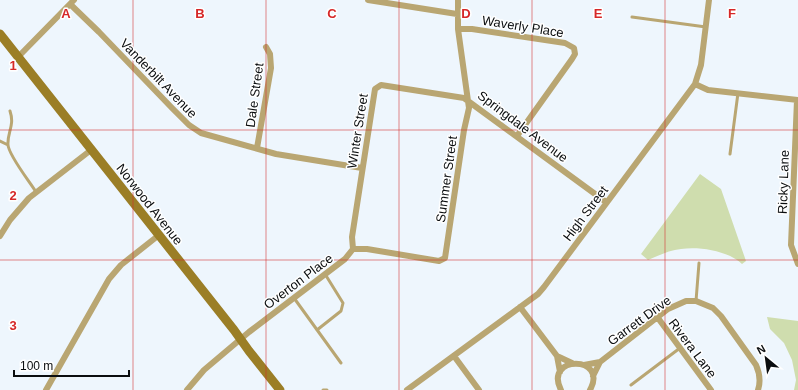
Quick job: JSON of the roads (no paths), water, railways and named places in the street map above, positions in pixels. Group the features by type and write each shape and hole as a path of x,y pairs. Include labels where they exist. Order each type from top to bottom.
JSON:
{"street":[{"path":"368,0 457,14"},
{"name":"Springdale Avenue","path":"458,0 458,29 468,100 606,202"},
{"name":"High Street","path":"407,390 538,294 695,84 701,65 708,0"},
{"path":"18,57 72,2"},
{"name":"Vanderbilt Avenue","path":"72,2 172,108 195,130 209,136 292,157 362,168"},
{"name":"Waverly Place","path":"458,29 472,29 565,43 574,48 575,54 572,59 517,136"},
{"name":"Norwood Avenue","path":"0,34 280,390"},
{"name":"Dale Street","path":"257,148 271,68 270,54 266,47"},
{"path":"695,84 708,90 798,100"},
{"name":"Winter Street","path":"353,249 352,237 374,91 378,86 464,98 468,100"},
{"name":"Summer Street","path":"353,249 438,261 443,260 446,254 449,239 464,130 469,108 468,100"},
{"name":"Ricky Lane","path":"798,100 791,245 798,264"},
{"path":"0,236 20,208 36,192 91,150"},
{"path":"46,390 108,280 121,265 159,235"},
{"name":"Overton Place","path":"187,390 204,370 241,339 345,259 353,249"},
{"name":"Garrett Drive","path":"591,390 593,385 593,376 600,362 668,309 686,301 696,301"},
{"path":"696,301 714,308 722,316 760,373 760,384 758,390"},
{"path":"520,307 557,356 560,372"},
{"name":"Rivera Lane","path":"658,318 711,390"},
{"path":"454,356 479,390"},
{"name":"Garrett Drive","path":"557,356 572,363 580,363 584,365 600,362"},
{"path":"558,388 558,376 560,372 567,365 572,363"},
{"path":"584,365 593,376"}],"lane":[{"path":"632,17 706,27"},
{"path":"730,154 738,93"},
{"path":"10,111 13,119 8,145 11,154 36,192"},
{"path":"0,141 8,145"},
{"path":"696,301 699,263"},
{"path":"317,330 341,311 343,303 325,274"},
{"path":"294,298 340,363"},
{"path":"631,385 680,348"}]}
